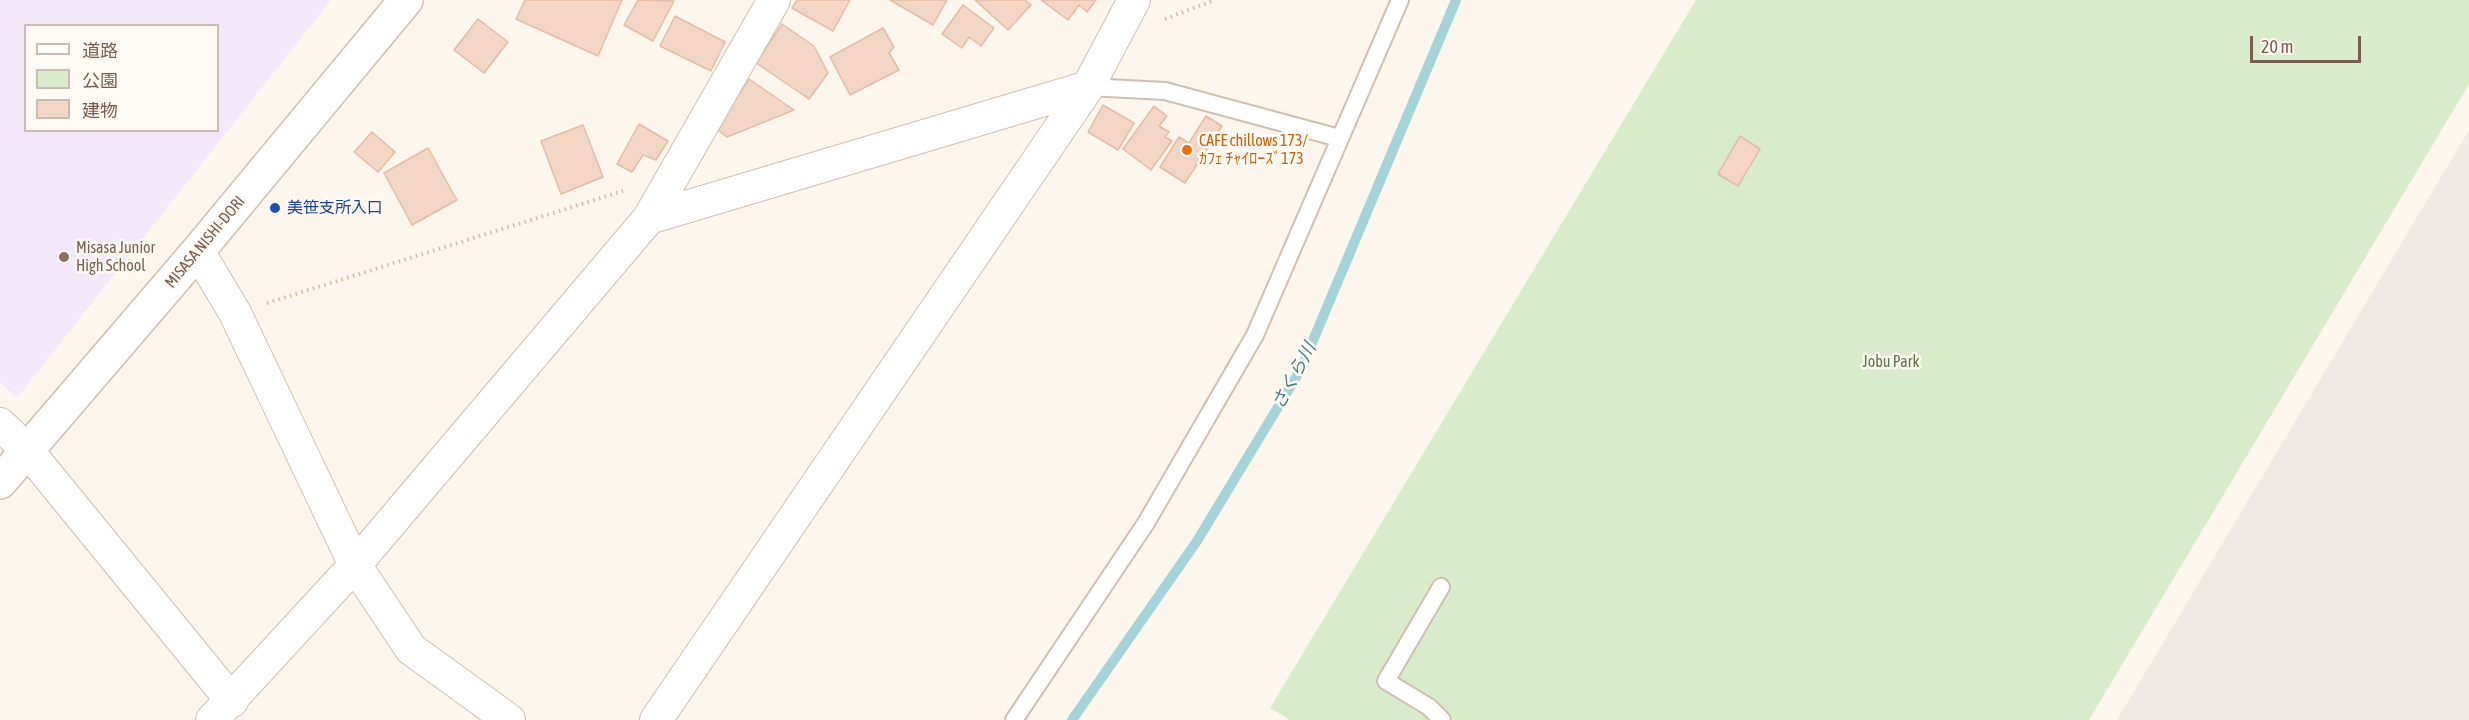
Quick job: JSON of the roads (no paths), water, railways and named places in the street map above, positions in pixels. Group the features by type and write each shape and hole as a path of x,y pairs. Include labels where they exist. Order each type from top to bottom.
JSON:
{"street":[{"name":"MISASA NISHI-DORI","path":"0,482 198,251 406,0"},
{"path":"0,424 27,450 222,710 356,565 649,218 774,0"},
{"path":"656,720 1088,87 1134,0"},
{"path":"649,218 1088,87"},
{"path":"198,251 235,313 356,565 411,649 509,720"}],"lane":[{"path":"1014,720 1146,524 1254,335 1400,0"},
{"path":"1088,87 1165,91 1339,138"},
{"path":"1441,587 1386,681 1429,707 1442,720"}],"waterway":[{"name":"さくら川","path":"1072,720 1197,541 1301,369 1456,0"}],"place":[{"name":"CAFE chillows 173/ ｶﾌｪ ﾁｬｲﾛｰｽﾞ173","path":"1187,150"},
{"name":"美笹支所入口","path":"275,208"},
{"name":"Misasa Junior High School","path":"64,257"}],"park label":[{"name":"Jobu Park","path":"1891,362"}]}
